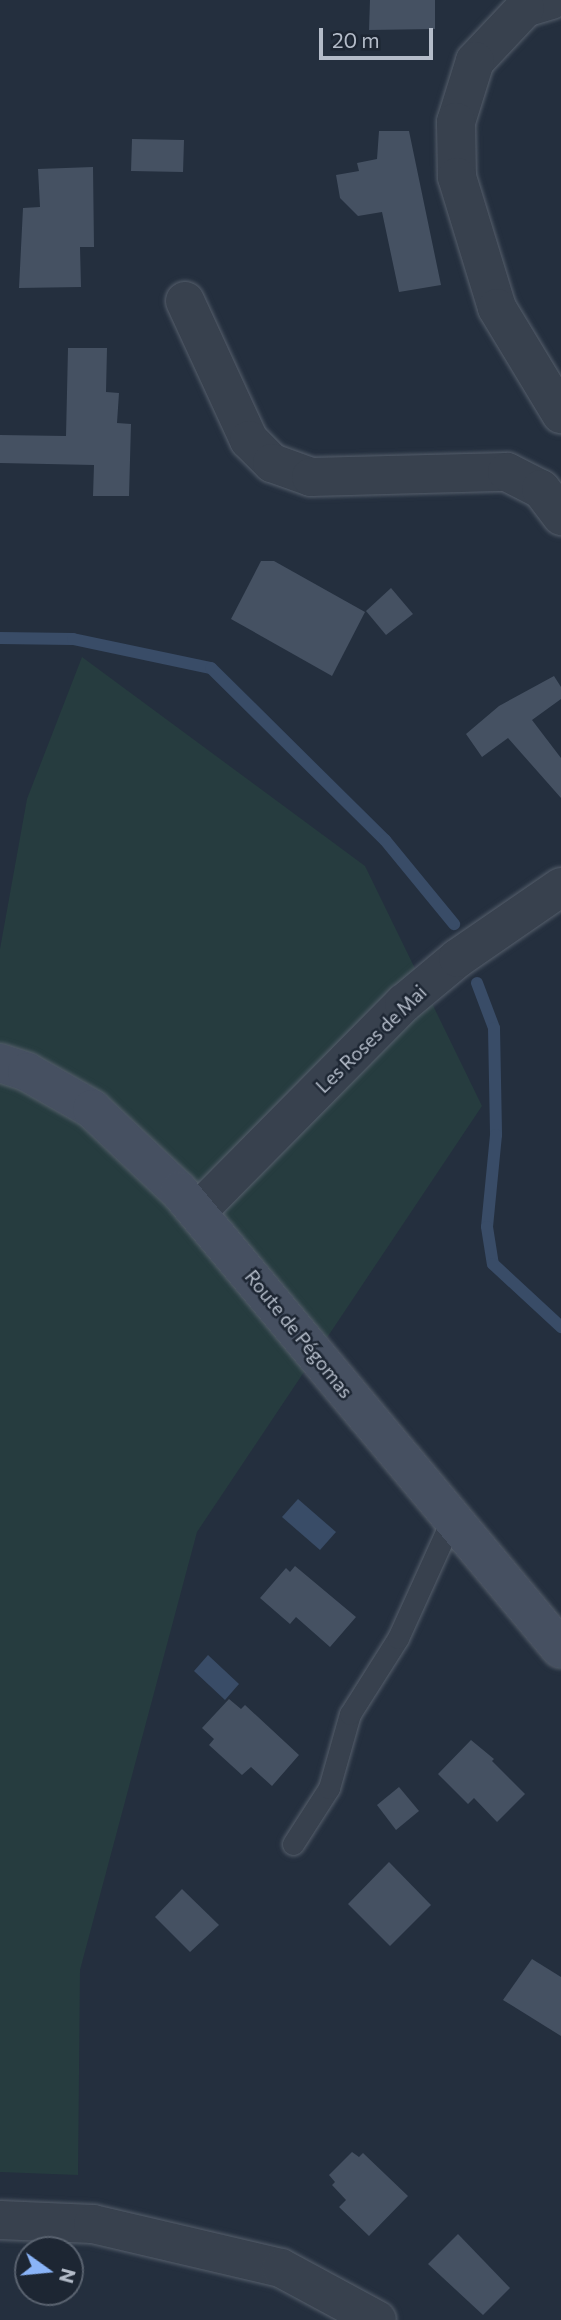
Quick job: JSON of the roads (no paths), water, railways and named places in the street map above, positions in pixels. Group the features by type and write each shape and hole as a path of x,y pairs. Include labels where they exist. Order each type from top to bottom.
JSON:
{"main road":[{"name":"Route de Pégomas","path":"0,1063 27,1072 92,1109 198,1211 561,1649"}],"street":[{"path":"533,3 475,61 456,122 457,177 496,308 561,414"},
{"path":"185,301 249,440 272,463 311,477 507,472 541,489 561,516"},
{"name":"Les Roses de Mai","path":"198,1211 404,1003 458,958 561,887"},
{"path":"0,2220 93,2224 281,2268 377,2320"}],"lane":[{"path":"293,1844 329,1788 350,1714 398,1638 452,1519"}],"water":[{"path":"298,1499 336,1532 320,1550 282,1517"},
{"path":"208,1655 239,1684 225,1700 194,1671"}],"waterway":[{"path":"0,638 73,639 211,668 385,840 454,924"},
{"path":"477,983 494,1028 496,1135 487,1227 493,1264 561,1327"}]}
